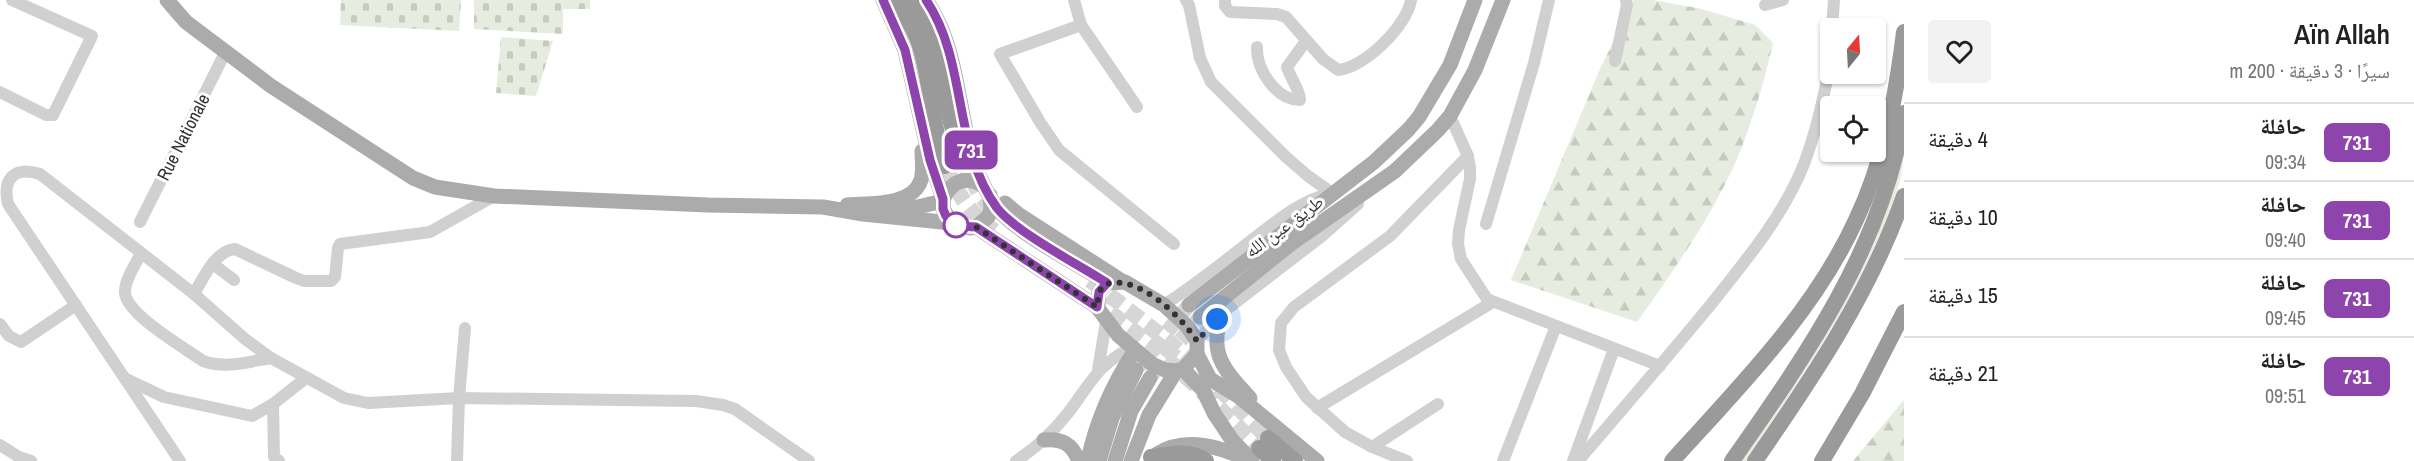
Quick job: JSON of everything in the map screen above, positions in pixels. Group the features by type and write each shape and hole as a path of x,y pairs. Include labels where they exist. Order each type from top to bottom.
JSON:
{"highway":[{"path":"897,0 919,44 929,85 935,131 945,166"},
{"path":"912,0 927,26 936,54 954,139 967,158"},
{"path":"1672,461 1782,334 1820,285 1845,243 1866,198 1883,150 1894,104 1904,32"},
{"path":"1732,461 1827,316 1856,265 1878,213 1900,137 1904,113"},
{"path":"1874,271 1904,196"},
{"path":"1766,461 1818,383 1845,325 1904,219"},
{"path":"1822,461 1862,394 1904,312"},
{"path":"1723,461 1797,351 1827,316"},
{"path":"1755,461 1845,325"},
{"path":"1260,446 1273,461"},
{"path":"1260,446 1295,461"},
{"path":"1149,459 1186,453 1196,455 1206,461"}],"main road":[{"path":"167,0 186,22 272,86 413,178 435,187 494,196 708,205 823,207 888,202 915,190 921,180 921,118"},
{"path":"883,0 905,50 930,160 946,216 952,223"},
{"path":"927,0 948,46 967,158 997,208 1016,225 1107,283 1125,282"},
{"name":"طريق عين الله","path":"1475,0 1450,65 1419,117 1391,147 1332,193 1194,311 1395,171 1438,130 1450,116 1475,70 1503,0"},
{"path":"967,158 1010,207 1164,305 1187,326 1210,379 1238,396 1260,446"},
{"path":"823,207 863,214 952,223 964,228 976,227 988,217 992,203 987,191 976,181 965,179 955,182 948,189 943,200 904,211 863,214"},
{"path":"976,227 1097,307 1106,322 1152,364 1165,370 1179,370 1203,390 1218,420 1232,440 1317,461"},
{"path":"1097,307 1099,292 1107,283"},
{"path":"1222,313 1215,341 1218,354 1241,388 1260,446"},
{"path":"1131,461 1149,415 1179,370 1197,348"},
{"path":"1088,461 1102,411 1133,349"},
{"path":"1099,461 1112,418 1136,370"},
{"path":"1115,461 1131,411 1149,378"},
{"path":"1039,444 1056,439 1064,441 1075,452 1079,461"},
{"path":"1149,459 1167,448 1190,444 1211,447 1260,446"}],"street":[{"path":"0,92 46,116 53,115 92,36 12,0"},
{"path":"1074,0 1081,25 1137,107"},
{"path":"1186,0 1200,57 1211,82 1286,157 1332,193"},
{"path":"1225,0 1225,6 1230,12 1277,14 1286,17 1306,41 1338,70 1350,69 1366,58 1388,37 1405,17 1411,0"},
{"path":"1486,224 1534,63 1550,0"},
{"path":"1615,61 1627,5 1626,0"},
{"path":"1765,5 1783,0"},
{"path":"1833,18 1834,0"},
{"path":"1081,25 1000,54 1012,78 1059,150 1174,243"},
{"path":"1257,47 1260,67 1268,79 1282,95 1292,100 1300,100 1300,94 1290,78 1287,66 1306,41"},
{"name":"Rue Nationale","path":"140,222 226,51"},
{"path":"1578,461 1740,268 1766,221 1794,186 1804,164 1824,100 1827,84"},
{"path":"1450,116 1468,156 1470,179 1458,244 1461,259 1487,299 1491,303 1660,366"},
{"path":"1407,461 1372,447 1345,432 1317,408 1294,382 1280,350 1279,333 1285,316 1390,236 1468,156"},
{"path":"180,461 8,204 5,190 10,178 20,171 40,174 194,294 270,358 354,402 459,398 696,401 735,409 809,461"},
{"path":"1197,348 1222,313 1322,236 1395,171"},
{"path":"1164,305 1291,210 1316,196 1332,193"},
{"path":"194,294 213,264 226,250 235,249 304,281 331,280 335,278 340,244 430,232 494,196"},
{"path":"141,253 125,293 130,305 141,316 202,361 225,366 270,358"},
{"path":"213,264 234,280"},
{"path":"1317,408 1491,303"},
{"path":"0,324 9,336 21,342 76,305"},
{"path":"1098,370 1106,322"},
{"path":"1503,461 1556,326"},
{"path":"457,461 465,328"},
{"path":"1016,461 1039,444 1070,410 1098,370 1133,349"},
{"path":"1573,461 1614,349"},
{"path":"125,378 164,397 252,416 273,404 306,378"},
{"path":"273,404 274,457 279,461"},
{"path":"1372,447 1438,404"},
{"path":"1029,461 1039,444"},
{"path":"0,445 19,457 32,461"}],"green space":[{"path":"341,0 461,0 459,31 340,25"},
{"path":"474,0 590,0 590,9 563,9 563,34 474,29"},
{"path":"1634,0 1653,0 1702,9 1755,25 1773,43 1752,118 1726,182 1691,244 1637,322 1511,280 1600,69"},
{"path":"501,37 553,41 536,96 496,93"},
{"path":"1904,147 1902,172 1895,196 1863,272 1832,328 1798,381 1746,461 1741,461 1783,397"},
{"path":"1904,400 1904,461 1853,461"}],"tunnel":[{"path":"960,156 979,193 997,216"},
{"path":"945,166 965,202 977,217 994,231"},
{"path":"1090,280 1168,341 1208,377 1268,438"},
{"path":"1091,299 1158,351 1259,448"},
{"path":"1138,367 1189,305"},
{"path":"1151,376 1200,317"}],"bus line":[{"name":"731","path":"883,0 905,50 930,160 946,216 958,226 976,227 1097,307 1096,299 1107,283 1016,225 997,208 984,186 963,126 948,46 933,9 926,0"}],"route":[{"path":"956,225 964,228 976,227 1097,307 1096,299 1104,285 1125,282 1154,297 1164,305 1187,326 1197,341 1217,319"}]}
